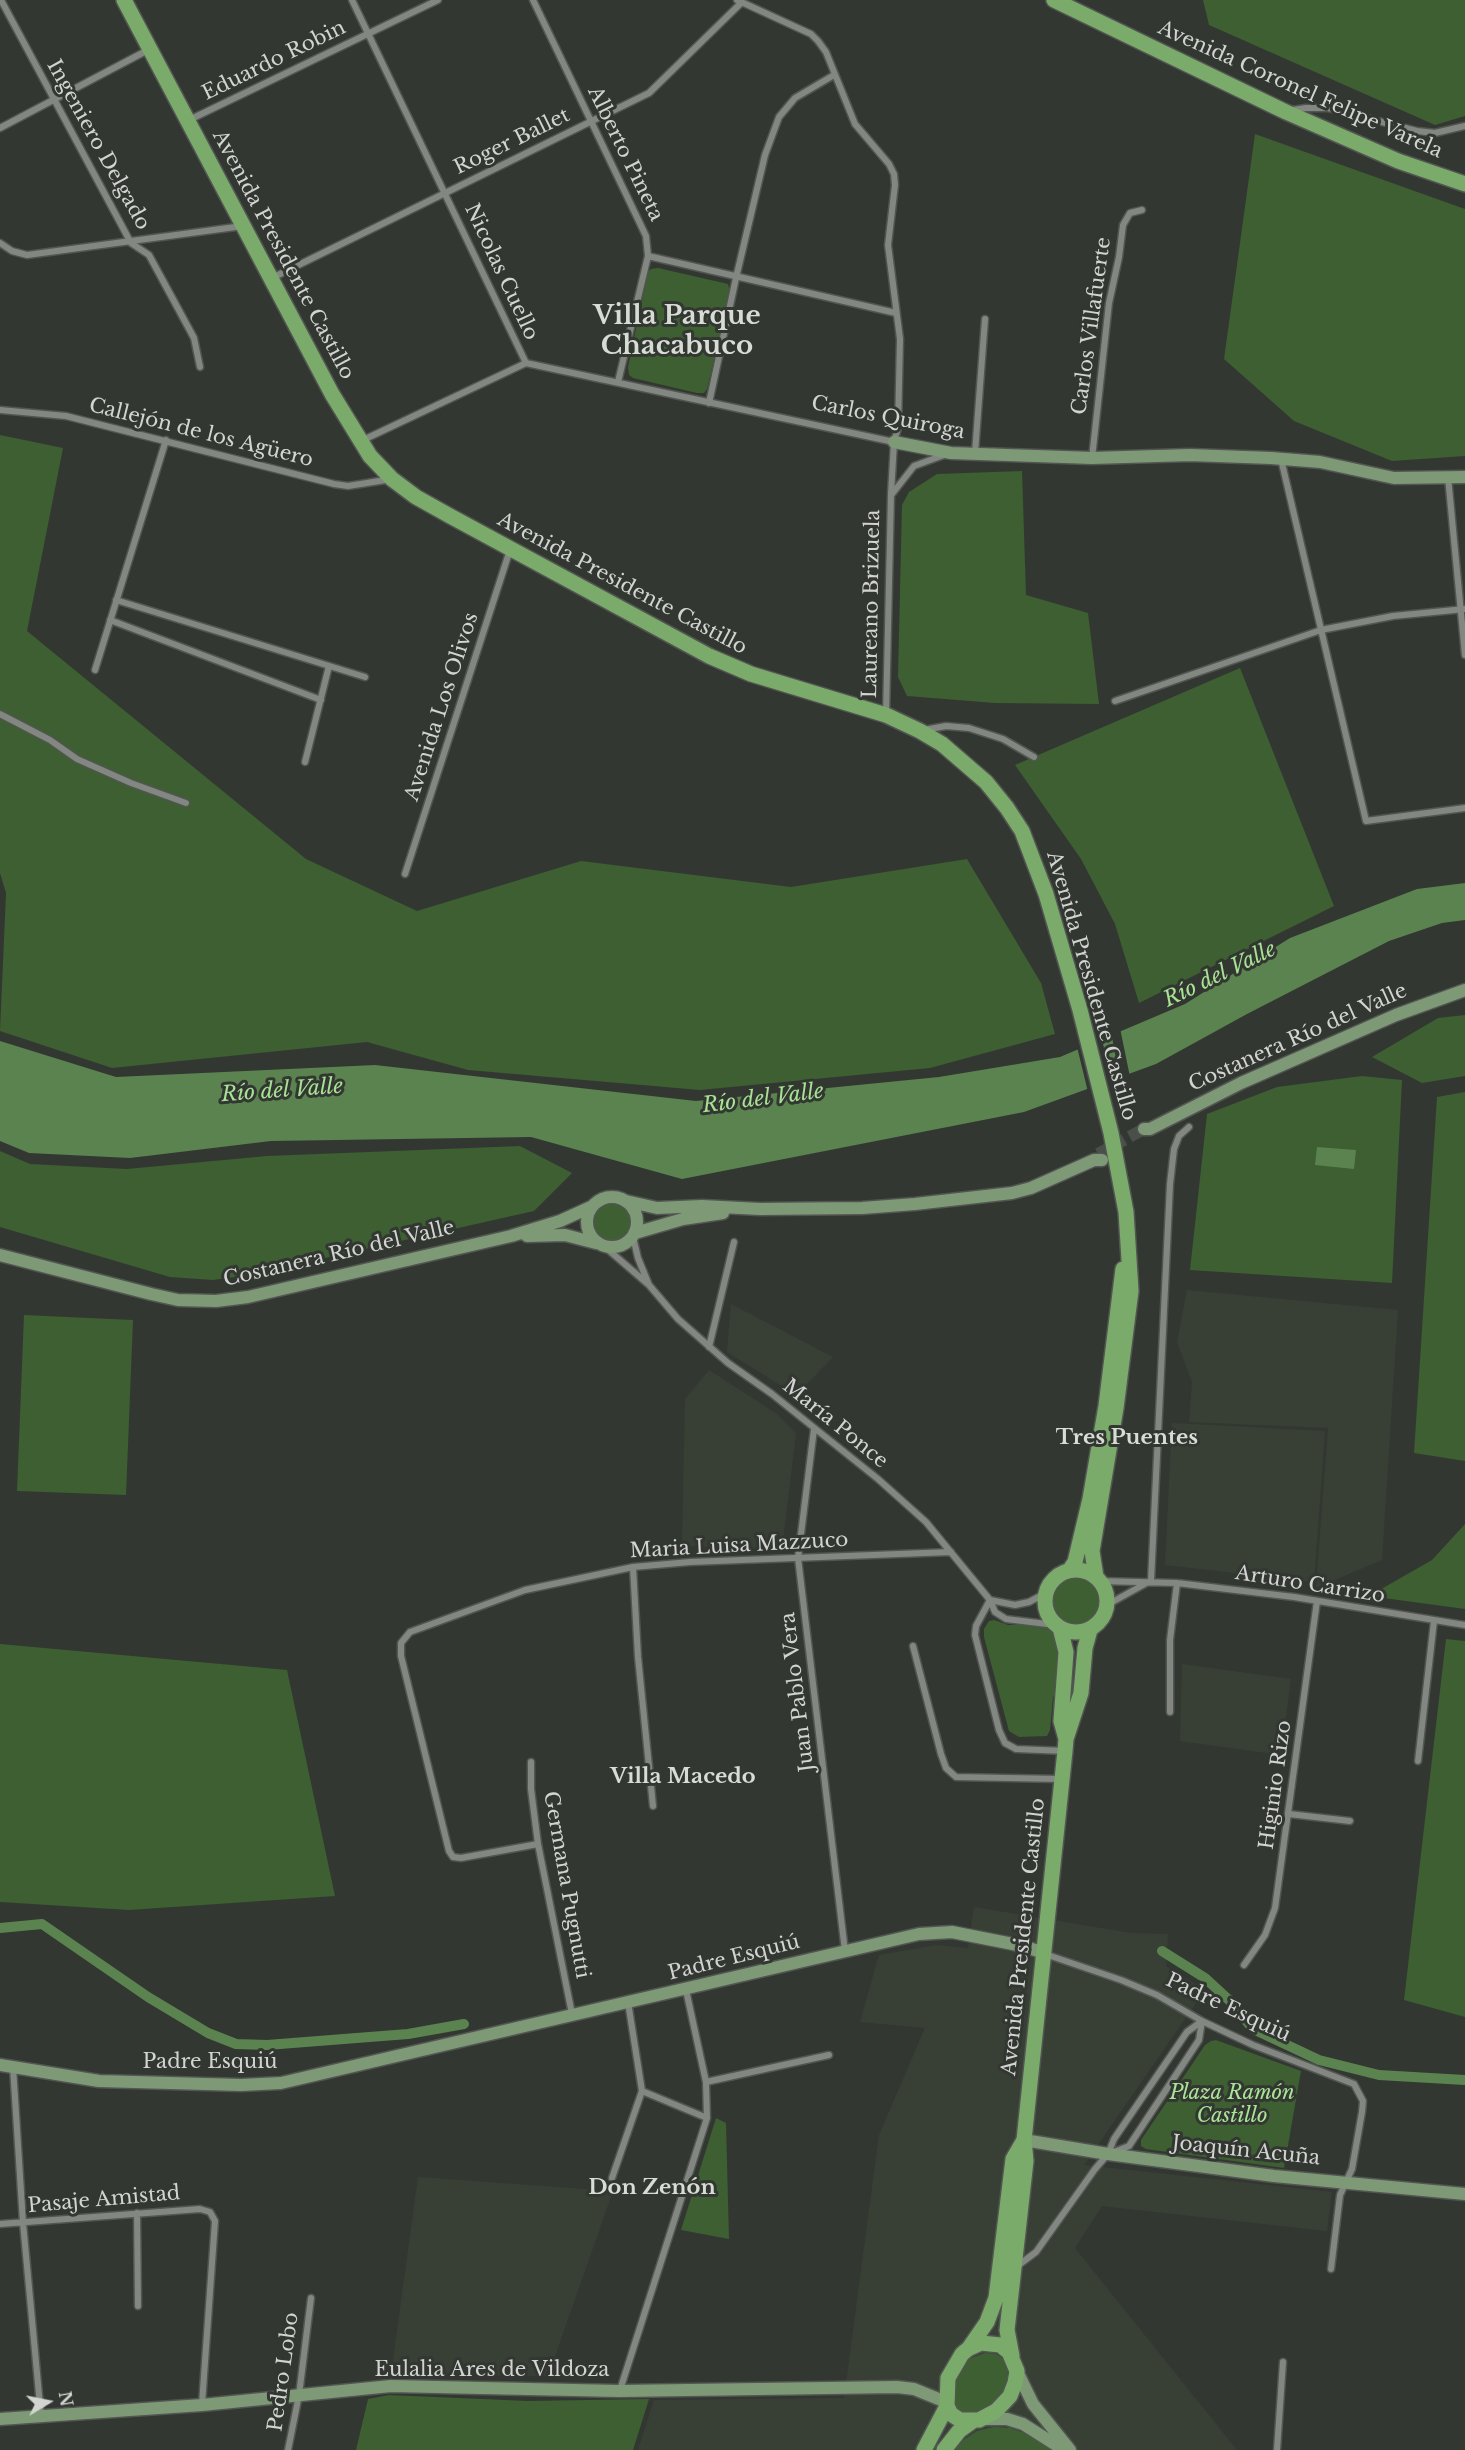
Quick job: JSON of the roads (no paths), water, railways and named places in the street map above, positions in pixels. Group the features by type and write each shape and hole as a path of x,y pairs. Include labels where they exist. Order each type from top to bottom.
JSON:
{"main road":[{"name":"Avenida Presidente Castillo","path":"124,0 332,394 370,456 393,479 416,497 727,664 791,687 886,715 920,730 942,744 986,782 1022,831 1046,894 1080,1010 1112,1133 1126,1212 1131,1291 1116,1408 1092,1551 1098,1579"},
{"name":"Avenida Coronel Felipe Varela","path":"1054,0 1286,112 1398,160 1465,184"},
{"name":"Avenida Presidente Castillo","path":"1069,1571 1077,1556 1090,1499 1127,1248"},
{"path":"1069,1571 1087,1572 1098,1579 1107,1594 1107,1605 1103,1617 1090,1630 1072,1633 1058,1627 1045,1609 1046,1593 1051,1582 1069,1571"},
{"name":"Avenida Presidente Castillo","path":"1058,1627 1066,1652 1060,1721 1066,1745"},
{"name":"Avenida Presidente Castillo","path":"1014,2363 1007,2330 1026,2161 1024,2140 1066,1745 1081,1693 1085,1648 1090,1630"},
{"name":"Avenida Presidente Castillo","path":"968,2349 987,2322 996,2298 1013,2159 1024,2140"},
{"path":"924,2450 947,2404 947,2387 952,2369 968,2349 981,2343 1003,2346 1014,2363 1013,2390 1006,2402 996,2411 959,2431 944,2450"},
{"path":"947,2404 956,2418 976,2420"}],"street":[{"name":"Ingeniero Delgado","path":"1,0 131,243 148,255 195,338 200,367"},
{"name":"Nicolas Cuello","path":"352,0 526,363"},
{"name":"Eduardo Robin","path":"189,120 438,0"},
{"name":"Alberto Pineta","path":"533,0 646,236 648,256"},
{"name":"Roger Ballet","path":"271,278 649,93 740,1"},
{"name":"Laureano Brizuela","path":"740,1 811,34 825,52 855,124 889,164 894,174 895,185 888,245 899,361 898,428 894,442 891,494 886,715"},
{"path":"0,128 150,49"},
{"path":"710,403 765,155 779,117 795,98 834,75"},
{"path":"1286,112 1306,108 1328,108 1417,131 1435,133 1465,126"},
{"name":"Carlos Villafuerte","path":"1092,458 1109,303 1123,225 1130,213 1142,210"},
{"path":"0,243 12,251 27,255 131,243 244,226"},
{"path":"618,382 648,256 896,313"},
{"path":"975,454 985,319"},
{"path":"360,442 526,363"},
{"name":"Carlos Quiroga","path":"526,363 951,453 1092,458 1190,455 1281,458 1320,462 1385,477 1465,477"},
{"name":"Callejón de los Agüero","path":"0,410 66,416 334,484 348,486 393,479"},
{"path":"95,670 166,440"},
{"name":"Laureano Brizuela","path":"891,494 914,466 951,453"},
{"path":"1281,458 1366,821 1465,808"},
{"path":"1448,477 1463,609 1465,655"},
{"name":"Avenida Los Olivos","path":"405,874 510,549"},
{"path":"117,600 365,677"},
{"path":"1115,701 1321,630 1393,616 1463,609"},
{"path":"110,620 321,700"},
{"path":"305,762 328,666"},
{"path":"0,714 50,740 77,759 130,783 186,803"},
{"path":"920,730 946,726 969,728 1002,739 1034,757"},
{"name":"Costanera Río del Valle","path":"1147,1131 1232,1088 1396,1015 1465,990"},
{"path":"1107,1605 1151,1581 1170,1184 1173,1149 1179,1136 1189,1127"},
{"path":"751,1209 683,1219 634,1235 623,1246 614,1248 601,1246 588,1231 586,1224 587,1216 593,1206 602,1199 610,1197 657,1208 702,1206 751,1209 862,1209 985,1198 1031,1188 1098,1158"},
{"path":"626,1201 637,1216 634,1235"},
{"name":"Costanera Río del Valle","path":"0,1255 178,1300 216,1301 248,1297 511,1236 570,1218 593,1206"},
{"name":"Costanera Río del Valle","path":"511,1236 565,1235 601,1246"},
{"name":"María Ponce","path":"634,1235 638,1258 649,1285"},
{"path":"709,1347 734,1242"},
{"name":"María Ponce","path":"601,1246 649,1285 678,1319 728,1364 772,1394 878,1479 926,1521 990,1600 995,1612 1006,1619 1058,1627"},
{"name":"Juan Pablo Vera","path":"814,1429 798,1558 845,1950"},
{"name":"Maria Luisa Mazzuco","path":"538,1844 461,1858 453,1857 449,1851 400,1656 401,1643 410,1632 525,1590 633,1567 951,1552"},
{"path":"633,1567 638,1657 653,1806"},
{"name":"Arturo Carrizo","path":"1098,1579 1115,1583 1151,1581 1177,1583 1317,1601 1465,1625"},
{"path":"1170,1712 1170,1640 1177,1583"},
{"path":"1046,1593 1029,1602 1015,1605 990,1600 976,1626 975,1635 999,1730 1005,1743 1016,1749 1066,1745"},
{"name":"Higinio Rizo","path":"1244,1965 1264,1935 1275,1908 1317,1601"},
{"path":"1418,1761 1434,1621"},
{"path":"913,1646 941,1754 946,1768 956,1777 1062,1779"},
{"name":"Germana Pugnutti","path":"531,1762 531,1789 538,1844 572,2014"},
{"path":"1289,1814 1350,1821"},
{"name":"Padre Esquiú","path":"0,2065 65,2077 122,2082 241,2085 281,2083 572,2014 686,1990 845,1950 919,1934 952,1932 1023,1946 1130,1984 1157,1995 1202,2021 1253,2045 1354,2084 1363,2101 1362,2112 1352,2169 1340,2194 1331,2269"},
{"path":"619,2391 707,2118 706,2082 686,1990"},
{"path":"612,2178 642,2091 628,2002"},
{"path":"1108,2154 1129,2145 1199,2040 1202,2021"},
{"path":"1013,2269 1036,2252 1108,2154 1114,2139 1187,2032 1202,2021"},
{"path":"706,2082 829,2055"},
{"path":"13,2067 23,2223 41,2416"},
{"path":"642,2091 707,2118"},
{"name":"Joaquín Acuña","path":"1024,2140 1108,2154 1274,2176 1465,2194"},
{"name":"Pasaje Amistad","path":"0,2224 200,2209 210,2212 215,2221 202,2405"},
{"path":"137,2213 138,2306"},
{"name":"Pedro Lobo","path":"288,2450 299,2395 311,2298"},
{"path":"1277,2450 1283,2362"},
{"name":"Avenida Presidente Castillo","path":"1014,2363 1033,2404 1070,2450"},
{"name":"Eulalia Ares de Vildoza","path":"0,2419 202,2405 391,2386 619,2391 897,2387 914,2389 947,2404"},
{"path":"976,2420 1007,2419 1023,2424 1064,2450"}],"water":[{"name":"Río del Valle","path":"1465,883 1465,920 1442,923 1389,941 1156,1064 1024,1112 682,1179 531,1137 271,1141 130,1158 29,1153 0,1141 0,1041 116,1077 375,1065 696,1101 939,1077 1060,1057 1185,1004 1290,938 1417,889"},
{"path":"1317,1147 1356,1150 1354,1169 1315,1165"}],"waterway":[{"path":"0,1928 42,1924 148,1997 208,2033 236,2044 267,2045 408,2034 464,2024"},
{"path":"1162,1951 1205,1978 1230,2001 1253,2029 1319,2060 1379,2075 1465,2080"}],"tunnel":[{"path":"1098,1154 1144,1129"}],"district":[{"name":"Villa Parque Chacabuco","path":"677,332"},
{"name":"Tres Puentes","path":"1127,1438"},
{"name":"Villa Macedo","path":"683,1777"},
{"name":"Don Zenón","path":"652,2188"}],"park label":[{"name":"Plaza Ramón Castillo","path":"1232,2104"}]}
